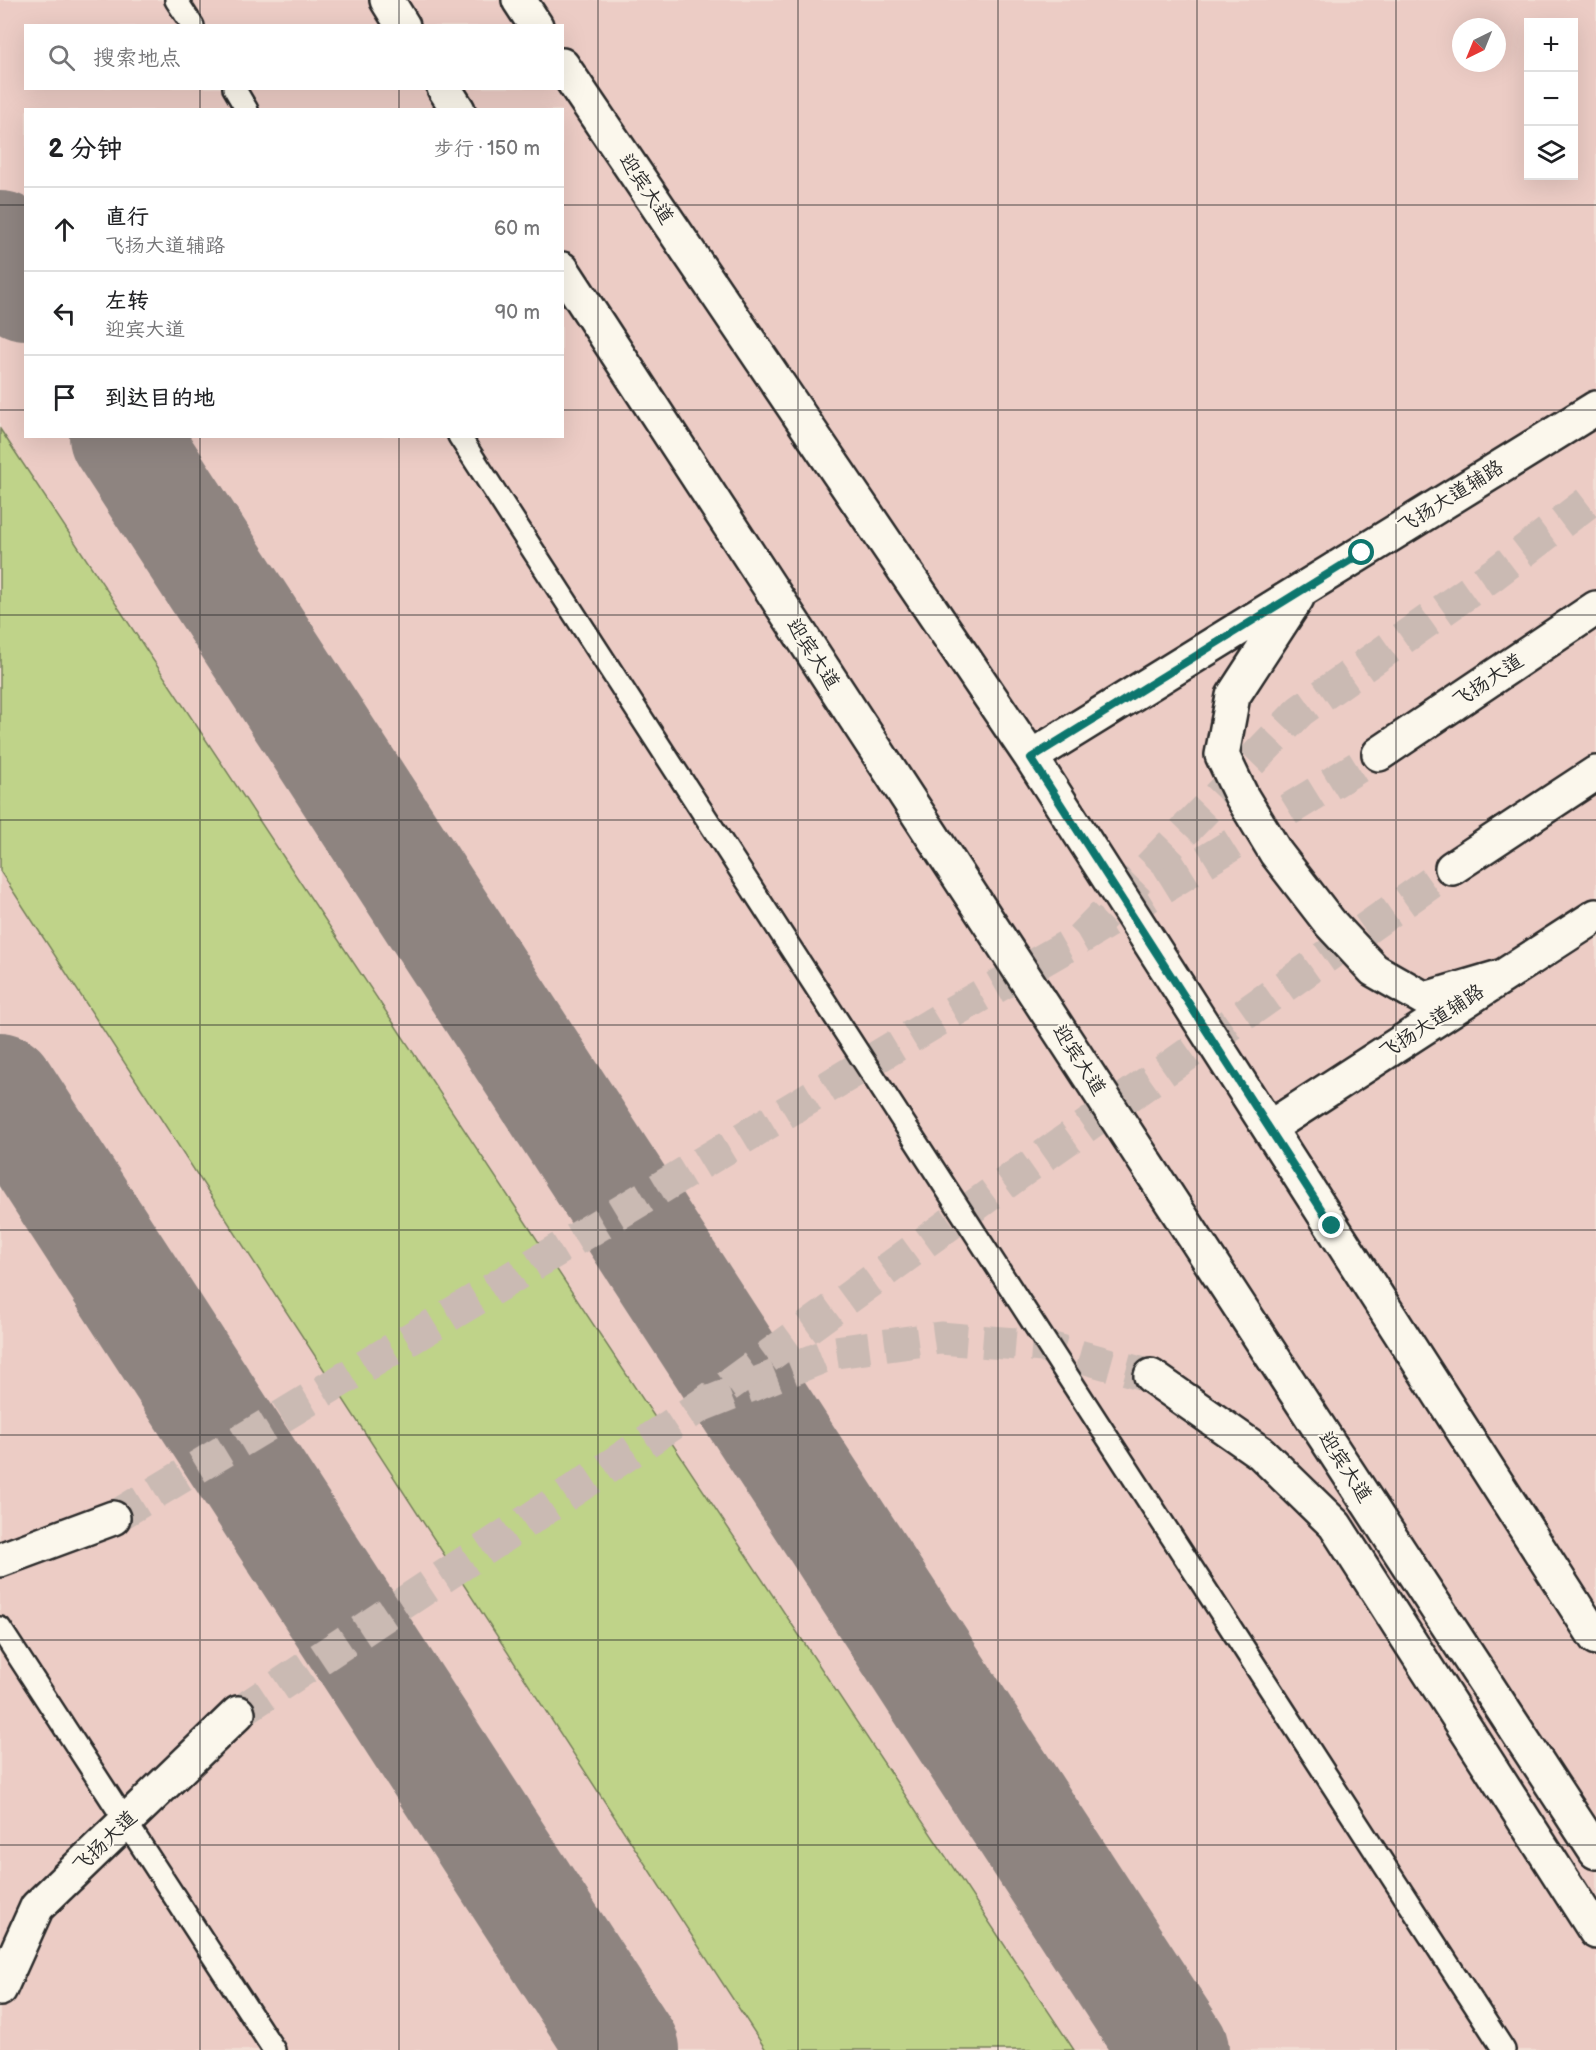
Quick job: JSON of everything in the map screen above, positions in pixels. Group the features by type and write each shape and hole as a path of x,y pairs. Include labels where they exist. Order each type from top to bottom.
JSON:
{"main road":[{"path":"387,0 402,24"},
{"path":"519,0 535,24"},
{"name":"迎宾大道","path":"564,68 1031,758 1596,1638"},
{"path":"445,90 457,108"},
{"name":"迎宾大道","path":"564,272 1596,1852"},
{"name":"飞扬大道辅路","path":"1031,758 1596,408"},
{"path":"1303,589 1233,696 1222,755 1242,797 1276,853 1330,923 1374,970 1425,999 1503,976"},
{"name":"飞扬大道","path":"1379,754 1596,608"},
{"path":"1452,868 1596,773"},
{"name":"飞扬大道辅路","path":"1269,1128 1596,916"},
{"path":"1151,1376 1261,1453 1335,1525 1596,1932"},
{"path":"0,1560 113,1518"},
{"name":"飞扬大道","path":"0,1989 37,1908 238,1713"}],"lane":[{"path":"176,0 192,24"},
{"path":"235,90 246,108"},
{"path":"460,438 1504,2050"},
{"path":"0,1628 274,2050"}],"shaded area":[{"path":"0,0 1596,0 1596,2050 0,2050"}],"green space":[{"path":"0,429 1074,2050 766,2050 0,871"}],"taxiway":[{"path":"0,246 24,282"},
{"path":"125,438 1174,2050"},
{"path":"0,1087 625,2050"}],"tunnel":[{"path":"1081,938 1300,711 1494,574 1596,496"},
{"path":"113,1518 947,1015 1081,938 1379,754"},
{"path":"238,1713 700,1406 1025,1169 1452,868"},
{"path":"700,1406 835,1352 940,1338 1042,1346 1151,1376"}],"route":[{"path":"1332,1226 1031,758 1362,553"}]}
